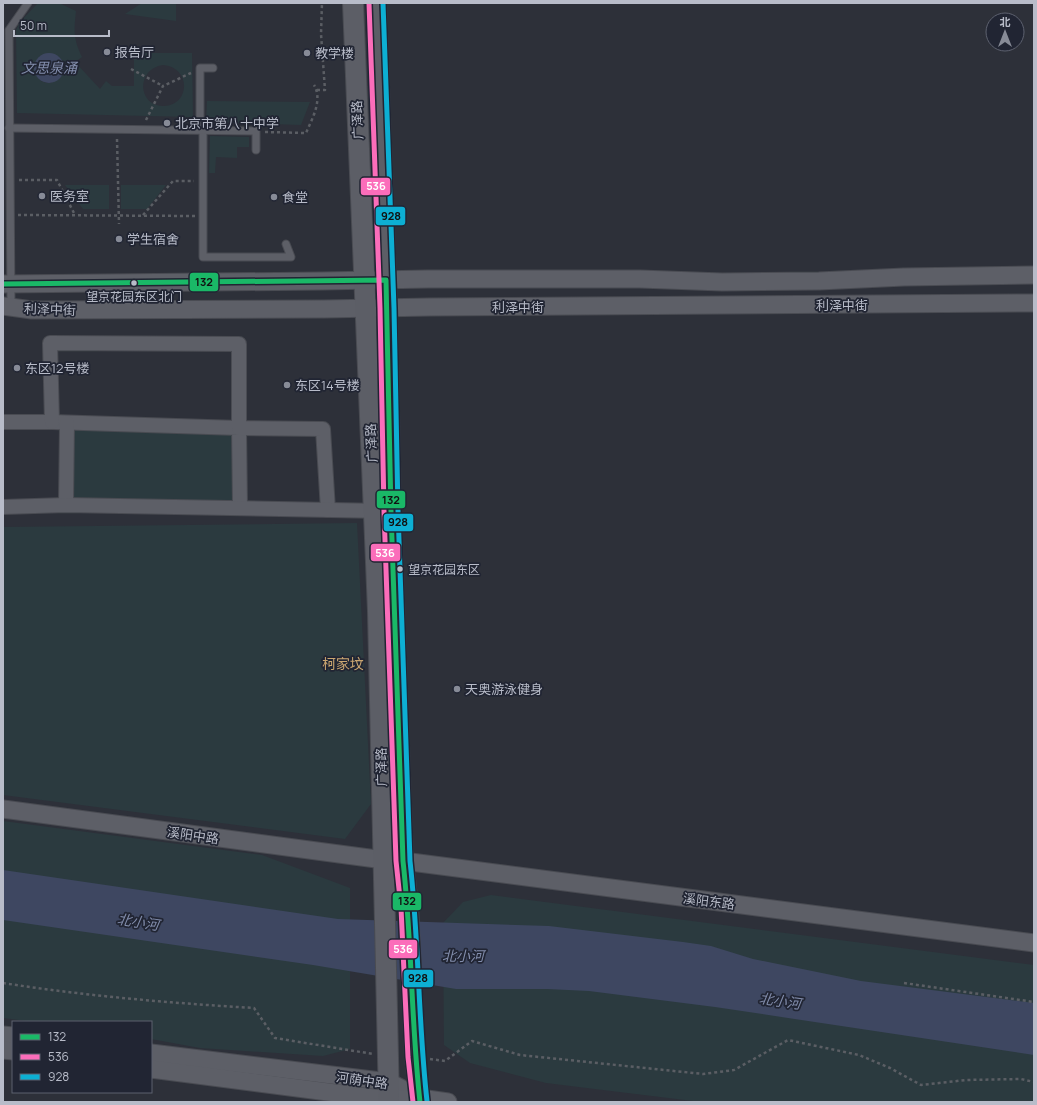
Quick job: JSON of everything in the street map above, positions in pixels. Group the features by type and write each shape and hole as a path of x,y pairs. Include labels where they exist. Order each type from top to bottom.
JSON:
{"main road":[{"name":"广泽路","path":"352,3 364,308 382,511 403,861 408,907 414,1057 420,1100"},
{"name":"广泽路","path":"376,3 387,308 378,612 389,1095"}],"street":[{"name":"利泽中街","path":"7,284 640,279 722,282 1034,275"},
{"name":"利泽中街","path":"7,306 32,310 1034,303"},
{"path":"52,422 50,343 239,344 240,508"},
{"path":"3,422 323,429 328,510"},
{"path":"66,423 66,505"},
{"path":"3,507 66,505 382,511"},
{"name":"溪阳中路","path":"3,809 384,860"},
{"name":"溪阳东路","path":"384,860 403,861 1034,943"},
{"name":"河荫中路","path":"152,1053 389,1095 420,1100 448,1102"},
{"name":"河荫中路","path":"152,1069 389,1095"}],"lane":[{"path":"7,306 10,215 6,28 28,3"},
{"path":"212,68 200,68 200,126 203,130 203,257 291,257 286,244"},
{"path":"9,128 256,131 256,150"}],"path":[{"path":"317,90 325,90 321,34 322,3"},
{"path":"141,130 164,86 200,68"},
{"path":"131,69 164,86"},
{"path":"256,131 306,133 317,106 317,90 314,85"},
{"path":"117,140 119,224"},
{"path":"9,180 57,180 75,215"},
{"path":"142,216 173,181 203,181"},
{"path":"10,215 202,216"},
{"path":"3,983 113,997 254,1008 275,1038 388,1055"},
{"path":"904,983 1034,1002"},
{"path":"414,1057 445,1061 472,1041 520,1055 703,1074 734,1070 788,1040 860,1055 890,1068 921,1085 966,1080 1021,1079 1034,1082"}],"shaded area":[{"path":"38,3 59,3 76,11 75,34 77,45 82,57 75,62 100,89 106,81 112,86 134,86 134,53 192,53 193,117 17,113 16,30 20,22","holes":["40,56 61,59 64,69 51,83 43,82 38,78 34,64","163,65 172,67 179,72 183,79 184,86 183,93 179,99 173,104 164,106 155,105 149,101 145,95 143,87 144,80 148,73 154,68"]},
{"path":"142,3 176,3 176,21 125,14"},
{"path":"207,101 310,102 301,125 206,122"},
{"path":"210,136 249,137 249,147 237,147 237,158 216,157 215,173 209,173"},
{"path":"65,185 109,185 109,209 83,209"},
{"path":"121,185 166,185 147,209 121,209"},
{"path":"68,430 237,430 238,505 68,501"},
{"path":"357,523 371,804 345,839 3,795 3,527"},
{"path":"3,821 262,855 350,888 350,1049 323,1056 200,1048 152,1039 152,1021 26,1021 3,1018"},
{"path":"491,895 1034,965 1034,1102 701,1102 546,1083 470,1063 444,1045 443,923 463,902"}],"water":[{"name":"文思泉涌","path":"49,53 60,57 64,68 60,79 49,83 38,79 34,68 38,57"},
{"name":"北小河","path":"3,870 338,919 549,926 683,942 711,946 753,959 861,981 1034,1003 1034,1055 715,1007 589,991 547,989 456,989 313,965 3,920"}],"transit line":[{"name":"536","path":"369,3 380,308 384,511 396,861 401,908 408,1057 413,1102"},
{"name":"928","path":"383,3 394,308 398,511 410,861 427,1101"},
{"name":"132","path":"3,284 386,280 391,511 403,861 420,1102"}],"place":[{"name":"报告厅","path":"107,52"},
{"name":"教学楼","path":"307,53"},
{"name":"北京市第八十中学","path":"167,123"},
{"name":"医务室","path":"42,196"},
{"name":"食堂","path":"274,197"},
{"name":"学生宿舍","path":"119,239"},
{"name":"望京花园东区北门","path":"134,283"},
{"name":"东区12号楼","path":"17,368"},
{"name":"东区14号楼","path":"287,385"},
{"name":"望京花园东区","path":"400,569"},
{"name":"天奥游泳健身","path":"457,689"}],"district":[{"name":"柯家坟","path":"343,664"}]}
